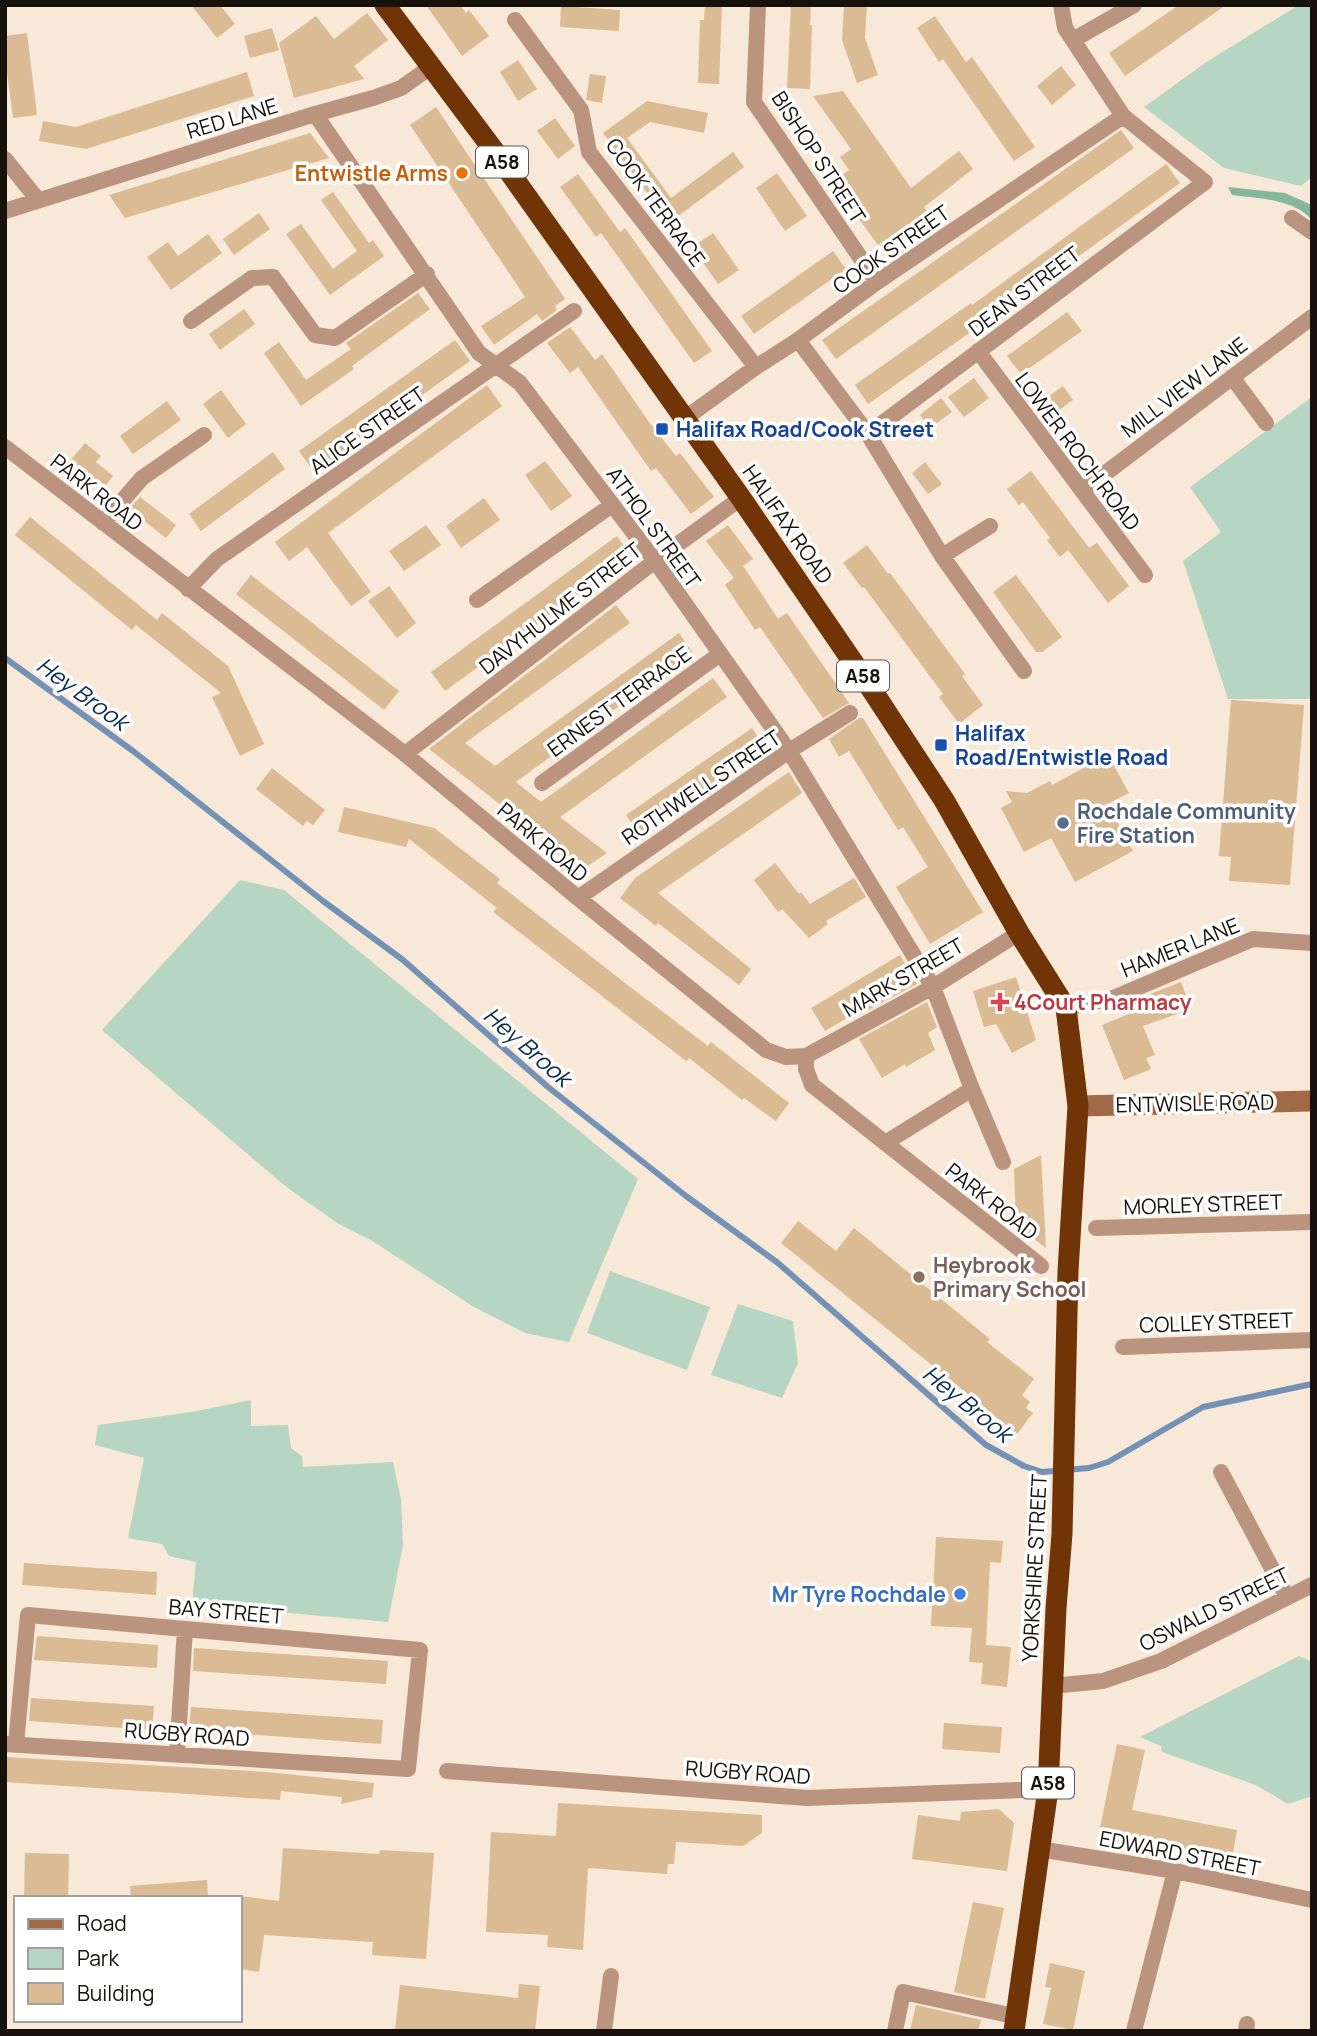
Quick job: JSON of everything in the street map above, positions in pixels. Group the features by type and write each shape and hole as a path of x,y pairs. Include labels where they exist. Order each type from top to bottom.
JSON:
{"highway":[{"name":"HALIFAX ROAD","path":"385,5 432,66 741,498 944,800 1019,933 1066,1008 1078,1106"},
{"name":"YORKSHIRE STREET","path":"1016,2024 1048,1789 1062,1534 1068,1271 1078,1106"}],"main road":[{"name":"ENTWISLE ROAD","path":"1078,1106 1312,1101"}],"street":[{"name":"BISHOP STREET","path":"758,5 754,102 877,282"},
{"path":"1061,5 1065,28 1123,116"},
{"path":"1073,40 1134,5"},
{"name":"COOK TERRACE","path":"515,20 581,110 589,152 756,367"},
{"name":"RED LANE","path":"5,211 401,88 432,66"},
{"name":"ATHOL STREET","path":"316,114 428,274 479,353 520,383 654,561 789,751 933,987 1003,1162"},
{"name":"COOK STREET","path":"684,419 877,282 1123,116"},
{"name":"DEAN STREET","path":"868,434 1205,182 1123,116"},
{"path":"5,159 38,200"},
{"path":"1293,218 1312,232"},
{"path":"191,321 252,278 273,277 315,335 335,338 428,274"},
{"name":"ALICE STREET","path":"188,589 217,559 574,311"},
{"name":"MILL VIEW LANE","path":"1082,491 1312,317"},
{"path":"798,340 868,434 942,556 1024,671"},
{"name":"LOWER ROCH ROAD","path":"978,351 1144,575"},
{"path":"1232,377 1266,423"},
{"path":"103,523 142,478 204,435"},
{"name":"PARK ROAD","path":"5,447 405,754 766,1050 786,1057 806,1056 806,1069 812,1085 1041,1266"},
{"name":"DAVYHULME STREET","path":"405,754 654,561 741,498"},
{"path":"477,600 612,505"},
{"path":"942,556 990,526"},
{"name":"ERNEST TERRACE","path":"542,783 720,654"},
{"name":"ROTHWELL STREET","path":"578,898 789,751 850,713"},
{"name":"MARK STREET","path":"806,1056 933,987 1019,933"},
{"name":"HAMER LANE","path":"1066,1008 1113,998 1253,939 1312,943"},
{"path":"885,1143 972,1089"},
{"name":"MORLEY STREET","path":"1096,1228 1312,1222"},
{"name":"COLLEY STREET","path":"1123,1347 1148,1354 1312,1340"},
{"path":"1221,1472 1287,1597"},
{"name":"OSWALD STREET","path":"1052,1686 1104,1681 1161,1661 1312,1585"},
{"name":"BAY STREET","path":"10,1744 28,1615 420,1650 408,1769"},
{"path":"177,1754 185,1629"},
{"name":"RUGBY ROAD","path":"10,1744 408,1769"},
{"name":"RUGBY ROAD","path":"447,1771 807,1798 1048,1789"},
{"name":"EDWARD STREET","path":"1039,1849 1175,1871 1312,1900"},
{"path":"1134,2031 1175,1871"},
{"path":"604,2031 611,1976"},
{"path":"895,2031 903,1992 1016,2024"}],"green space":[{"path":"1299,5 1312,5 1312,177 1301,186 1224,168 1144,107 1208,61"},
{"path":"1228,187 1285,193 1312,205 1312,220 1285,203 1232,195"},
{"path":"1312,397 1312,699 1228,699 1183,561 1221,532 1190,487"},
{"path":"240,880 284,890 638,1179 569,1342 525,1333 474,1307 374,1242 337,1223 284,1185 102,1030"},
{"path":"610,1271 710,1307 687,1370 587,1333"},
{"path":"738,1304 793,1321 798,1363 782,1398 711,1375"},
{"path":"251,1400 251,1426 288,1425 291,1448 302,1456 303,1467 393,1462 401,1499 403,1545 388,1622 192,1604 196,1562 169,1556 162,1544 128,1538 144,1458 95,1445 98,1425 192,1412"},
{"path":"1299,1656 1312,1662 1312,1796 1288,1804 1256,1785 1162,1752 1161,1746 1140,1737"}],"building":[{"path":"191,5 220,5 235,24 217,38"},
{"path":"426,5 460,5 466,13 469,10 489,36 462,56"},
{"path":"705,5 722,5 719,84 698,83 700,20 704,20"},
{"path":"791,5 811,5 810,89 787,88"},
{"path":"844,5 867,5 865,38 878,75 857,83 842,40"},
{"path":"1179,5 1226,5 1125,76 1109,53"},
{"path":"561,6 620,10 619,31 560,27"},
{"path":"367,13 388,40 354,66 364,79 294,98 279,43 316,16 334,39"},
{"path":"935,16 966,62 972,57 1035,147 1014,161 943,59 939,62 917,28"},
{"path":"272,28 279,50 250,58 244,36"},
{"path":"27,33 37,115 13,118 5,36"},
{"path":"518,60 537,89 518,101 500,72"},
{"path":"1061,66 1076,85 1052,105 1037,86"},
{"path":"247,72 254,96 86,149 39,141 43,121 76,127"},
{"path":"590,74 606,76 602,103 586,100"},
{"path":"843,91 911,188 959,151 973,169 924,207 927,212 878,245 832,182 849,170 840,157 851,149 813,96"},
{"path":"647,101 708,113 704,133 650,122 627,138 671,198 733,152 744,167 669,223 603,133"},
{"path":"436,107 565,299 555,306 557,310 542,321 537,314 494,345 481,326 525,297 410,125"},
{"path":"555,118 575,146 558,159 537,131"},
{"path":"1121,130 1134,148 836,359 822,340"},
{"path":"310,133 329,158 125,218 109,195"},
{"path":"1166,164 1180,183 868,404 855,385 971,303 972,305"},
{"path":"777,173 807,216 785,231 756,188"},
{"path":"578,174 620,232 625,228 712,351 694,363 601,233 596,237 560,187"},
{"path":"333,192 369,243 373,240 384,256 330,295 286,234 301,224 333,269 357,251 321,200"},
{"path":"259,213 270,229 234,255 223,239"},
{"path":"713,233 739,270 718,284 692,247"},
{"path":"208,234 222,253 171,290 147,257 168,242 178,256"},
{"path":"833,251 846,269 754,334 741,316"},
{"path":"418,293 430,309 352,366 354,369 301,406 264,353 279,342 306,380 351,349 346,343"},
{"path":"244,309 255,324 220,350 209,334"},
{"path":"1067,312 1082,331 1021,374 1007,356"},
{"path":"570,327 595,360 602,354 649,422 676,456 680,453 714,497 691,514 656,468 651,471 578,367 570,373 547,343"},
{"path":"455,340 470,361 314,472 299,451"},
{"path":"974,378 989,398 964,417 948,397"},
{"path":"487,385 502,406 328,533 371,592 351,606 307,547 289,561 275,542"},
{"path":"1063,386 1073,400 1051,416 1041,402"},
{"path":"221,390 246,424 228,438 203,404"},
{"path":"941,398 952,412 930,428 920,415"},
{"path":"167,401 181,420 133,454 120,436"},
{"path":"85,443 101,456 96,462 113,476 103,489 69,462"},
{"path":"273,452 285,469 201,531 189,514"},
{"path":"545,461 572,496 551,511 525,475"},
{"path":"925,462 942,484 928,494 912,473"},
{"path":"1031,471 1089,548 1097,543 1129,586 1108,603 1068,550 1060,557 1047,540 1050,538 1023,502 1019,505 1007,489"},
{"path":"140,497 176,525 166,538 129,509"},
{"path":"484,498 500,520 461,548 446,526"},
{"path":"30,517 157,620 162,613 228,666 264,744 240,756 212,697 221,693 136,625 132,630 15,535"},
{"path":"426,525 441,545 404,571 389,551"},
{"path":"728,525 753,559 743,566 778,619 787,613 849,703 823,718 760,627 755,630 725,585 734,578 706,541"},
{"path":"617,536 631,556 445,691 431,672"},
{"path":"867,545 965,674 962,676 983,705 959,724 939,697 943,694 864,587 862,588 843,563"},
{"path":"251,575 399,691 384,710 236,594"},
{"path":"1016,575 1062,637 1042,652 1036,652 993,592"},
{"path":"389,586 416,623 397,638 368,601"},
{"path":"616,605 630,623 465,743 495,766 679,633 692,652 516,782 541,802 713,678 727,697 560,817 607,853 583,869 429,749"},
{"path":"1231,700 1304,705 1290,885 1229,881 1231,857 1219,856"},
{"path":"859,718 863,718 983,912 930,944 896,887 928,867 903,827 898,830 849,751 839,757 829,739"},
{"path":"752,728 765,748 639,834 626,815"},
{"name":"Rochdale Community Fire Station","path":"1108,755 1129,793 1108,804 1133,851 1075,882 1051,838 1024,852 1001,808 1012,802 1006,791 1027,793 1050,781 1052,785"},
{"path":"272,768 325,810 313,825 307,821 303,826 256,789"},
{"path":"789,772 802,793 658,893 751,969 739,985 658,923 656,926 620,898 635,878"},
{"path":"344,807 434,828 500,879 497,883 634,990 708,1046 711,1042 789,1103 776,1121 744,1098 742,1100 689,1058 686,1061 493,912 497,908 409,839 406,847 338,832"},
{"path":"775,863 810,904 854,878 866,897 826,921 828,924 809,938 782,909 778,912 754,880"},
{"path":"900,955 917,984 825,1031 811,1008"},
{"name":"4Court Pharmacy","path":"1016,977 1036,1040 1012,1053 996,1024 984,1027 973,991"},
{"path":"1181,982 1191,1009 1143,1026 1155,1055 1146,1058 1151,1069 1124,1080 1102,1025 1154,1004 1150,994"},
{"path":"927,1002 937,1027 928,1033 935,1050 882,1078 859,1039"},
{"path":"1041,1155 1046,1248 1016,1225 1014,1169"},
{"path":"798,1221 836,1251 854,1228 990,1339 987,1342 1034,1379 1022,1395 1030,1402 1026,1408 1033,1413 1017,1434 781,1243"},
{"name":"Mr Tyre Rochdale","path":"936,1537 1003,1541 1001,1563 990,1562 986,1645 1011,1647 1007,1687 981,1684 983,1663 969,1662 972,1628 931,1626"},
{"path":"24,1563 157,1572 156,1595 22,1585"},
{"path":"37,1636 158,1645 157,1668 34,1660"},
{"path":"194,1648 388,1661 386,1684 193,1671"},
{"path":"31,1698 154,1706 152,1730 29,1721"},
{"path":"191,1707 383,1720 381,1744 189,1730"},
{"path":"944,1723 1002,1727 1000,1753 942,1749"},
{"path":"1117,1744 1145,1750 1132,1810 1237,1830 1232,1859 1099,1833"},
{"path":"5,1757 267,1772 374,1783 372,1797 341,1804 342,1797 281,1791 280,1800 5,1782"},
{"path":"558,1803 762,1815 762,1833 743,1846 676,1842 674,1864 668,1864 667,1874 588,1868 583,1950 547,1947 548,1935 486,1932 491,1832 556,1836"},
{"path":"999,1809 1014,1823 1007,1871 912,1859 918,1815 960,1821 961,1812"},
{"path":"283,1848 379,1854 380,1850 434,1853 426,1959 372,1955 373,1942 264,1935 259,1972 242,1969 242,1896 279,1901"},
{"path":"25,1853 69,1854 68,1896 24,1896"},
{"path":"207,1880 208,1896 131,1896 130,1886"},
{"path":"973,1902 1004,1908 985,1999 954,1992"},
{"path":"1050,1963 1085,1971 1073,2030 1043,2024 1051,1988 1045,1987"},
{"path":"519,1984 540,1986 535,2031 395,2031 400,1985 518,1998"},
{"path":"916,2005 981,2020 978,2031 910,2031"}],"waterway":[{"name":"Hey Brook","path":"5,658 133,751 323,901 403,960 548,1087 686,1196 778,1263 986,1445 1024,1466 1042,1472 1089,1468 1108,1462 1203,1407 1312,1384"}],"place":[{"name":"Entwistle Arms","path":"462,173"},
{"name":"Halifax Road/Cook Street","path":"662,429"},
{"name":"Halifax Road/Entwistle Road","path":"941,745"},
{"name":"Rochdale Community Fire Station","path":"1063,823"},
{"name":"4Court Pharmacy","path":"1000,1002"},
{"name":"Heybrook Primary School","path":"919,1277"},
{"name":"Mr Tyre Rochdale","path":"960,1594"}]}
